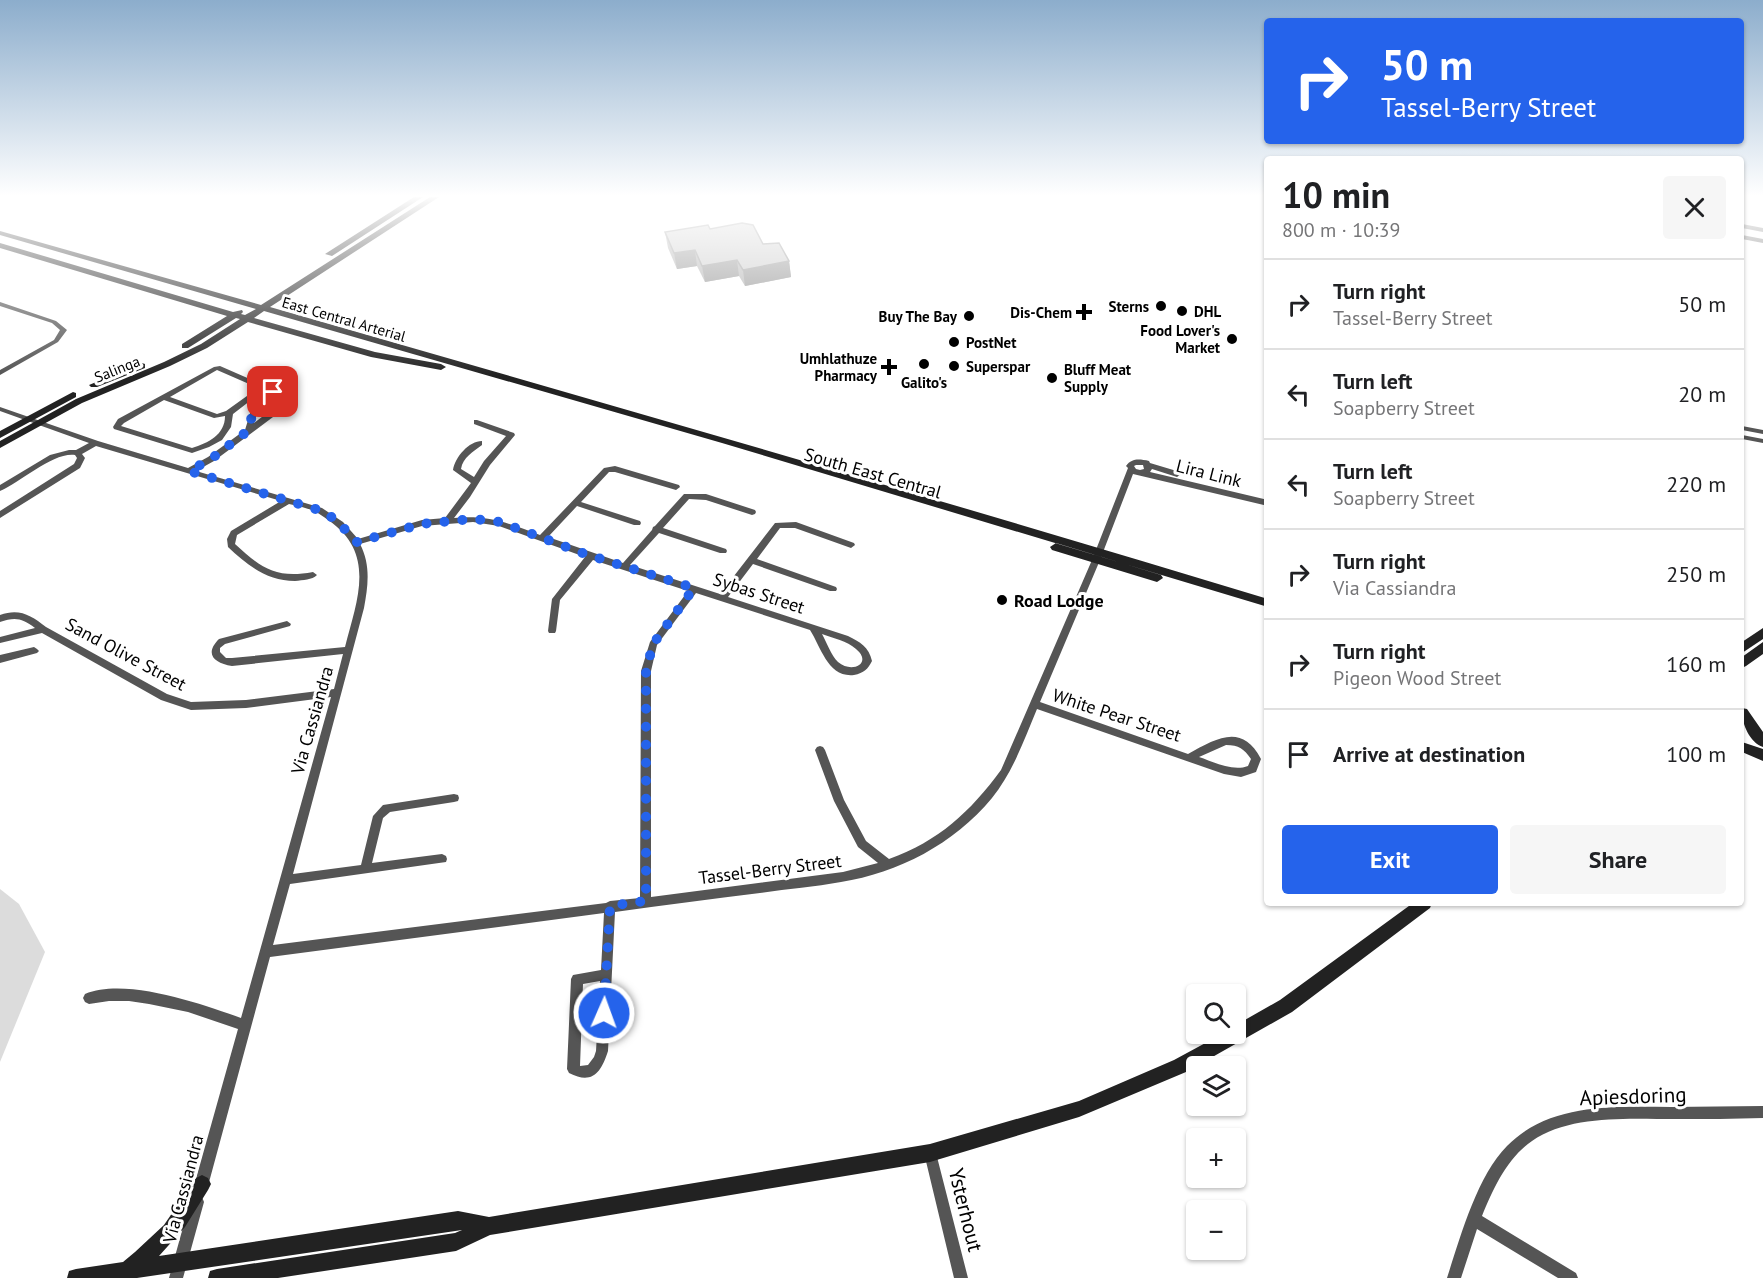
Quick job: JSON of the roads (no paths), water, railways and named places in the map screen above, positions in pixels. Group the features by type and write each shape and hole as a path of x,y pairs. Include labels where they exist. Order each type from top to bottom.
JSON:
{"street":[{"name":"East Central Arterial","path":"39,257 374,355 472,371"},
{"name":"East Central Arterial","path":"81,257 472,371"},
{"name":"Salinga","path":"0,435 28,418 95,385 177,351 326,257"},
{"name":"Salinga","path":"0,446 79,401 187,354 342,257"},
{"path":"0,304 54,322 64,330 56,341 0,373"},
{"path":"189,471 211,459 278,409 285,399 264,387 216,368 121,421 117,427 192,451 203,447 226,432 231,425 229,413"},
{"name":"South East Central","path":"472,371 1264,608"},
{"path":"163,397 217,416 229,413 264,387"},
{"path":"249,430 253,409 259,400 273,392"},
{"name":"Via Cassiandra","path":"0,409 95,443 319,510 335,519 357,542 365,574 349,650 178,1271"},
{"path":"448,520 474,482 512,435 477,422"},
{"path":"1744,428 1763,432"},
{"path":"1744,437 1763,441"},
{"path":"0,488 52,457 69,452 77,453 95,443"},
{"path":"474,482 457,470 456,466 458,461 479,443"},
{"path":"0,515 77,466 81,458 77,453"},
{"path":"542,538 611,469 676,487"},
{"path":"1097,556 1131,469 1144,470"},
{"path":"1125,487 1144,470"},
{"name":"Lira Link","path":"1144,470 1264,497"},
{"name":"Lira Link","path":"1144,470 1264,502"},
{"path":"624,567 689,495 706,497 752,512"},
{"path":"288,501 234,533 231,545 276,578 301,578 313,575"},
{"path":"576,503 637,523"},
{"name":"Sybas Street","path":"357,542 422,524 448,520 473,519 500,522 591,556 694,588 813,628 858,644 867,654 867,663 858,670 847,671 836,666 813,628"},
{"path":"722,598 775,528 786,524 796,525 851,545"},
{"path":"656,529 723,551"},
{"path":"552,631 556,599 591,556"},
{"name":"South East Central","path":"1097,556 1264,602"},
{"name":"Tassel-Berry Street","path":"265,952 646,901 817,881 889,865 922,851 943,839 980,807 1005,772 1097,556"},
{"path":"752,560 833,589"},
{"path":"646,901 648,663 653,644 694,588"},
{"name":"Sand Olive Street","path":"0,619 16,614 25,615 43,628 164,697 191,706 246,704 337,692"},
{"path":"287,624 222,641 216,647 215,653 224,661 232,662 349,650"},
{"name":"Sand Olive Street","path":"0,640 43,628"},
{"path":"1744,647 1763,633"},
{"path":"1744,661 1763,647"},
{"path":"0,659 34,651"},
{"name":"White Pear Street","path":"1033,704 1224,770 1241,773 1252,769 1256,759 1252,750 1245,744 1229,740 1191,757"},
{"path":"1744,716 1763,744"},
{"path":"1744,740 1763,744"},
{"path":"820,750 838,801 862,844 889,865"},
{"path":"1744,750 1763,755"},
{"path":"365,870 378,816 381,812 387,808 454,798"},
{"path":"285,880 442,859"},
{"path":"605,975 577,979 573,1069 580,1073 590,1072 599,1064 602,1051 610,906"},
{"path":"217,1278 456,1242 489,1226 930,1153 1079,1109 1180,1066 1286,1006 1421,906"},
{"path":"89,998 106,994 144,996 183,1005 245,1025"},
{"name":"Apiesdoring","path":"1454,1278 1474,1219 1496,1170 1516,1147 1537,1129 1556,1121 1587,1114 1763,1112"},
{"name":"Ysterhout","path":"930,1153 961,1278"},
{"path":"125,1271 163,1242 202,1184"},
{"path":"1474,1219 1570,1278"},
{"path":"76,1278 125,1271 178,1271 458,1220 489,1226"}],"place":[{"name":"Sterns","path":"1161,306"},
{"name":"DHL","path":"1182,311"},
{"name":"Dis-Chem","path":"1084,312"},
{"name":"Buy The Bay","path":"969,316"},
{"name":"Food Lover's Market","path":"1232,339"},
{"name":"PostNet","path":"954,342"},
{"name":"Galito's","path":"924,364"},
{"name":"Superspar","path":"954,366"},
{"name":"Umhlathuze Pharmacy","path":"889,367"},
{"name":"Bluff Meat Supply","path":"1052,378"},
{"name":"Road Lodge","path":"1002,600"}]}
